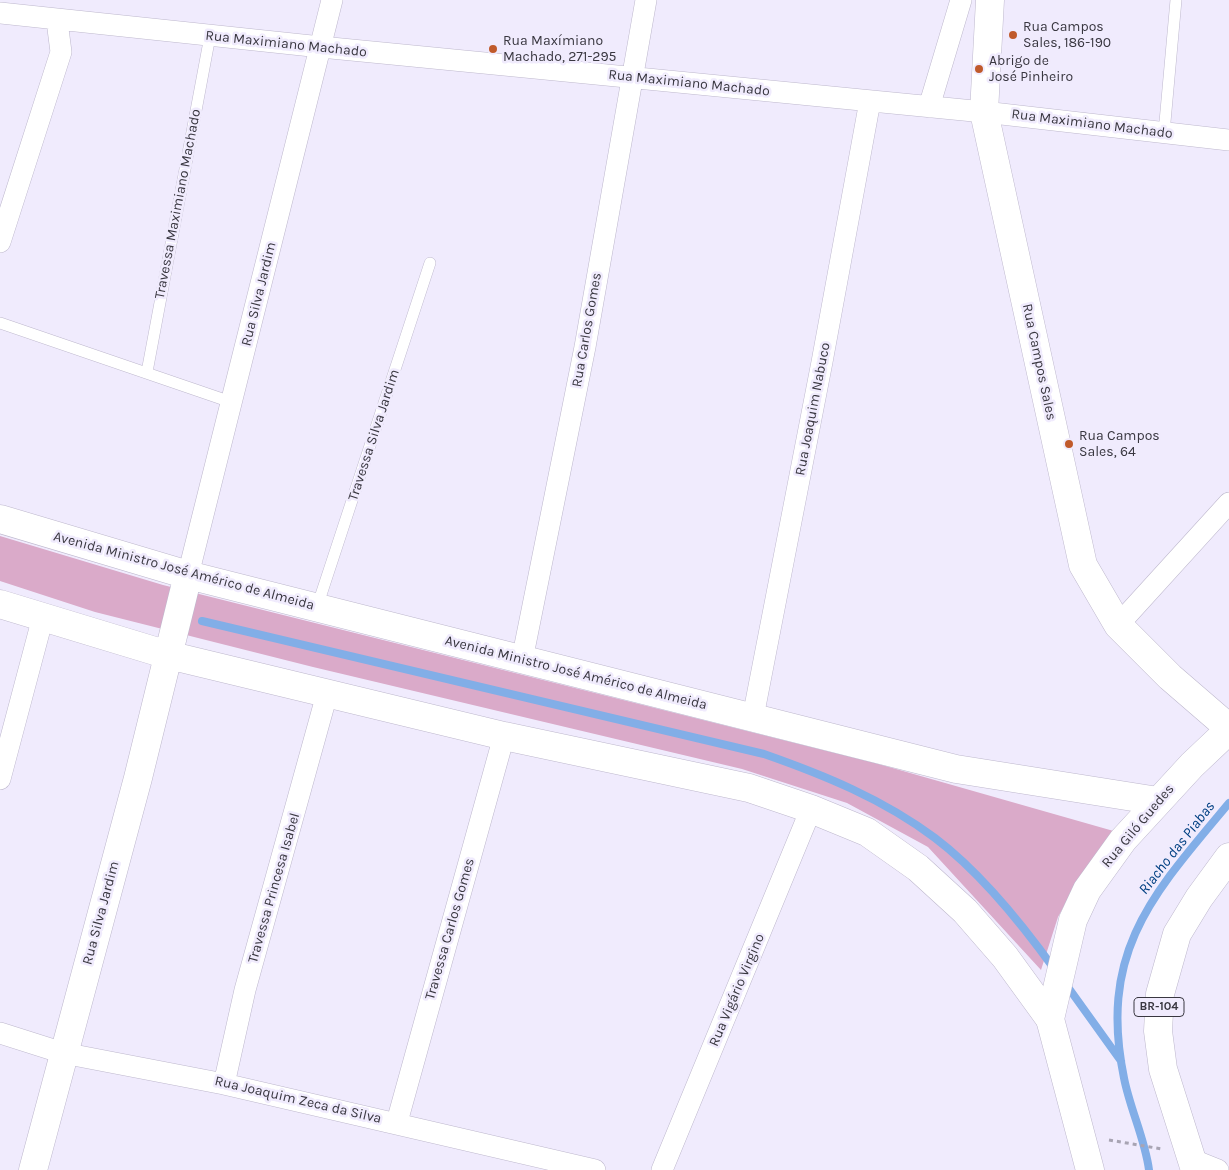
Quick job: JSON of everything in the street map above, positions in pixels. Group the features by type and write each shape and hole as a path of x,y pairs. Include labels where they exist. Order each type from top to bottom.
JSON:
{"main road":[{"name":"Rua Campos Sales","path":"990,0 984,112 1083,565 1118,625 1170,677 1229,729"},
{"name":"Avenida Ministro José Américo de Almeida","path":"0,519 186,582 318,607 956,769 1158,801"},
{"name":"Rua Silva Jardim","path":"33,1170 138,778 186,582"},
{"path":"0,604 328,694 504,736 749,788 812,809 867,832 918,868 966,912 1005,958 1050,1019"},
{"name":"Rua Giló Guedes","path":"1090,1170 1050,1019 1073,920 1087,890 1123,840 1158,801 1229,729"},
{"name":"BR-104","path":"1194,1165 1163,1069 1158,1031 1160,994 1177,934 1199,898 1229,857"}],"street":[{"name":"Rua Silva Jardim","path":"186,582 332,0"},
{"name":"Rua Carlos Gomes","path":"522,660 585,347 646,0"},
{"path":"929,106 961,0"},
{"name":"Rua Maximiano Machado","path":"0,13 57,21 321,48 929,106 1229,140"},
{"path":"0,242 61,52 57,21"},
{"name":"Rua Joaquim Nabuco","path":"753,717 822,362 870,101"},
{"path":"1118,625 1229,503"},
{"path":"0,779 6,729 44,617"},
{"name":"Travessa Princesa Isabel","path":"224,1084 245,990 328,694"},
{"name":"Travessa Carlos Gomes","path":"397,1122 504,736"},
{"name":"Rua Vigário Virgino","path":"662,1170 812,809"},
{"name":"Rua Joaquim Zeca da Silva","path":"0,1034 63,1053 224,1084 397,1122 596,1170"},
{"path":"1194,1165 1218,1170"}],"lane":[{"path":"1164,133 1176,0"},
{"name":"Travessa Maximiano Machado","path":"147,372 210,36"},
{"name":"Travessa Silva Jardim","path":"318,607 430,263"},
{"path":"0,323 232,402"}],"path":[{"path":"1112,1139 1155,1147"}],"shaded area":[{"path":"0,536 163,585 875,763 1117,832 1081,876 1058,917 1041,970 928,847 847,803 742,769 313,667 95,612 0,581"}],"waterway":[{"path":"202,621 764,754 831,780 895,811 952,852 1000,900 1055,970"},
{"name":"Riacho das Piabas","path":"1149,1170 1124,1078 1118,1033 1119,994 1126,959 1138,927 1156,897 1177,866 1229,803"},
{"path":"1065,983 1121,1061"}],"place":[{"name":"Rua Campos Sales, 186-190","path":"1013,35"},
{"name":"Rua Maxímiano Machado, 271-295","path":"493,49"},
{"name":"Abrigo de José Pinheiro","path":"979,69"},
{"name":"Rua Campos Sales, 64","path":"1069,444"}]}
